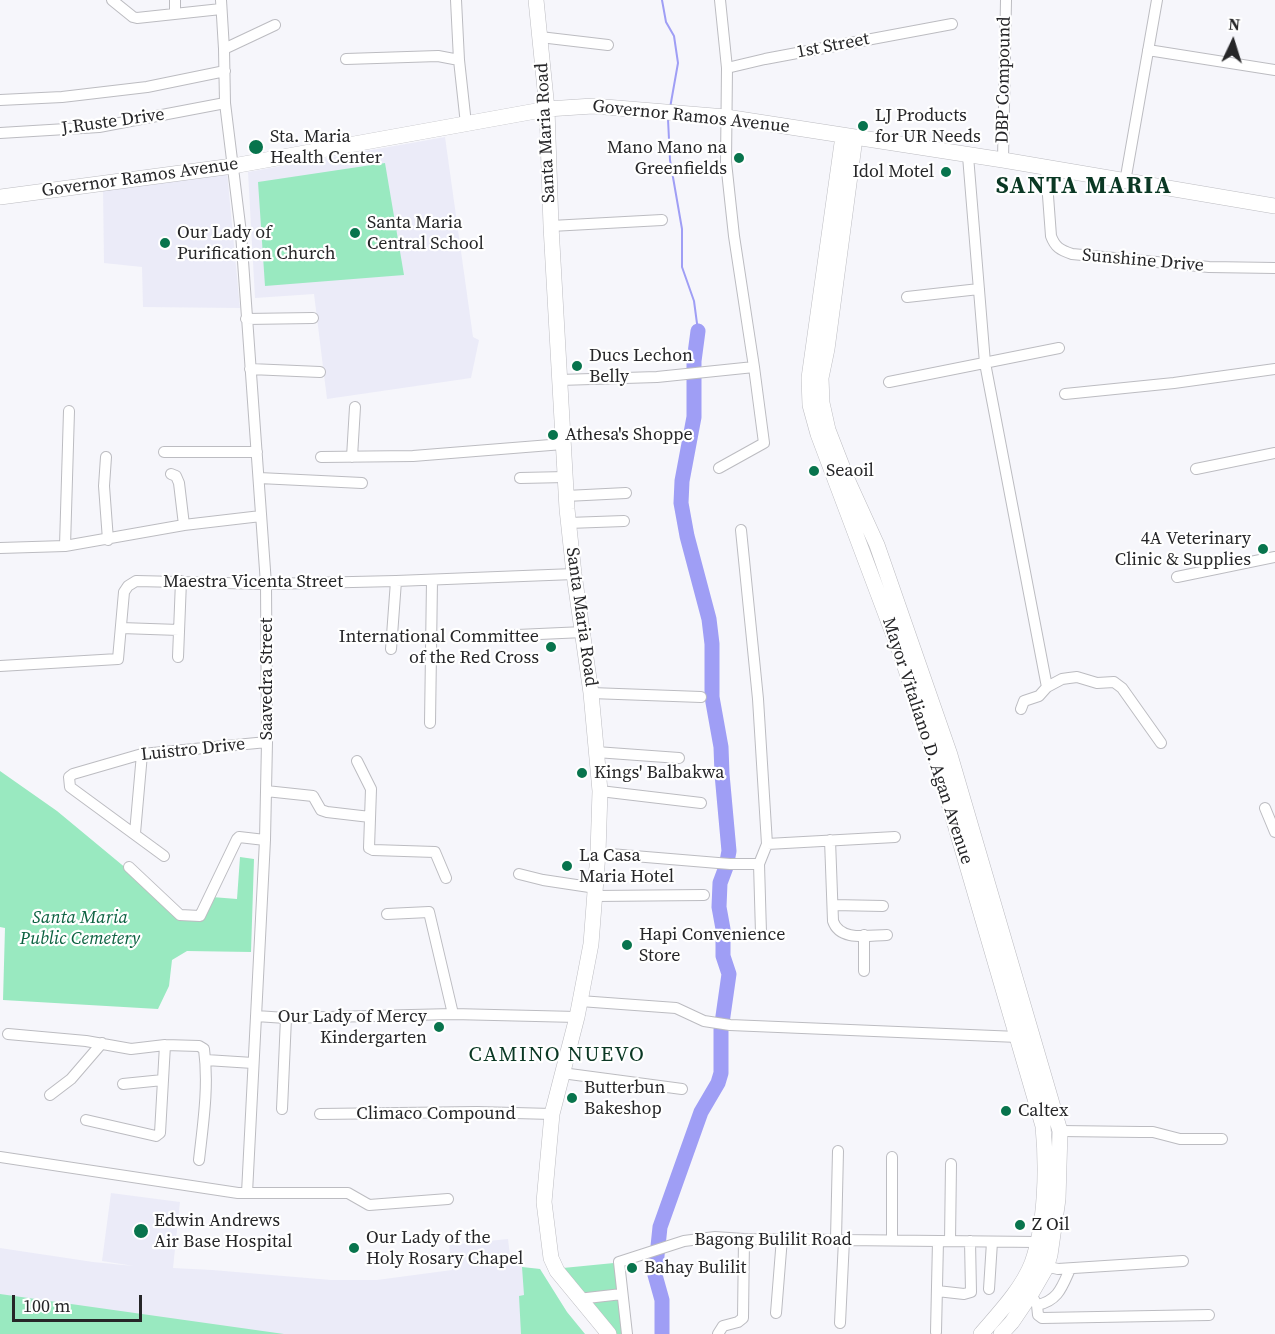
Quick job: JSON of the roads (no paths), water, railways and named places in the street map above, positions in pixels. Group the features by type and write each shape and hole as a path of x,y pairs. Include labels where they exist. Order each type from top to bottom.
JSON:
{"main road":[{"name":"Santa Maria Road","path":"536,0 547,109 551,226 568,523 584,632 600,791 596,892 591,944 577,1017 552,1114 544,1202 551,1258 557,1271 609,1334"},
{"name":"Governor Ramos Avenue","path":"0,197 233,166 547,109 592,106 726,117 1003,160 1275,206"},
{"name":"Mayor Vitaliano D. Agan Avenue","path":"849,137 827,349 815,378 828,430 857,517 877,545 943,757 1025,1035 1060,1131 1052,1148"},
{"name":"Mayor Vitaliano D. Agan Avenue","path":"1001,1334 1034,1299 1048,1219 1058,1199 1052,1148 1043,1126 1025,1035"},
{"name":"Mayor Vitaliano D. Agan Avenue","path":"981,1334 1040,1256"}],"street":[{"path":"112,0 132,17 137,18 175,14 221,5"},
{"path":"175,0 175,14"},
{"path":"456,0 459,60 466,124"},
{"path":"719,468 764,443 734,236 726,162 727,68 720,0"},
{"name":"DBP Compound","path":"1003,160 1006,0"},
{"path":"1125,182 1156,0"},
{"name":"Saavedra Street","path":"221,5 225,103 241,233 266,584 265,840 248,1193"},
{"name":"1st Street","path":"727,68 765,58 952,24"},
{"path":"224,49 275,25"},
{"path":"540,37 608,45"},
{"path":"1148,50 1275,70"},
{"path":"346,59 438,56 459,60"},
{"path":"0,100 62,97 147,87 225,71"},
{"name":"J.Ruste Drive","path":"0,133 99,127 225,103"},
{"path":"968,156 985,363 1047,687"},
{"name":"Sunshine Drive","path":"1047,169 1051,236 1060,250 1072,254 1209,267 1275,268"},
{"path":"551,226 662,220"},
{"path":"907,297 979,289"},
{"path":"246,319 313,318"},
{"path":"889,382 1059,348"},
{"path":"559,380 657,377 754,367"},
{"path":"250,369 320,372"},
{"path":"1065,394 1275,369"},
{"path":"352,457 355,407"},
{"path":"65,546 69,411"},
{"path":"321,457 413,456 563,444"},
{"path":"164,452 257,452"},
{"path":"1196,469 1275,453"},
{"path":"106,457 104,486 108,540"},
{"path":"171,474 176,476 179,483 184,525"},
{"path":"520,478 566,477"},
{"path":"259,478 362,483"},
{"path":"566,496 626,493"},
{"path":"0,548 65,546 184,525 261,516"},
{"path":"568,523 624,521"},
{"path":"741,530 757,688 767,844 759,864 761,933"},
{"path":"1176,577 1275,557"},
{"name":"Maestra Vicenta Street","path":"0,666 115,661 120,656 124,592 136,581 266,584 574,574"},
{"path":"430,723 432,580"},
{"path":"178,657 181,581"},
{"path":"391,649 396,581"},
{"path":"121,628 179,630"},
{"path":"517,635 584,632"},
{"path":"1021,709 1024,701 1042,694 1047,687 1062,679 1118,684 1161,743"},
{"path":"591,693 702,697"},
{"name":"Luistro Drive","path":"164,856 70,787 69,777 142,754 267,742"},
{"path":"596,752 679,758"},
{"path":"135,833 142,754"},
{"path":"357,761 371,789 370,850 435,852 446,878"},
{"path":"266,791 313,796 321,810 327,813 370,817"},
{"path":"600,791 701,803"},
{"path":"1265,808 1275,832"},
{"path":"129,867 180,915 200,916 237,839 239,837 265,840"},
{"path":"767,844 895,837"},
{"path":"831,840 833,921 836,929 840,933 849,935 887,935"},
{"path":"598,853 727,864 759,864"},
{"path":"519,874 596,892 704,895"},
{"path":"833,905 883,906"},
{"path":"387,914 429,912 453,1014"},
{"path":"864,935 864,972"},
{"path":"580,1001 622,1002 676,1008 704,1022 730,1025 1025,1035"},
{"path":"256,1016 286,1018 453,1014 577,1017"},
{"path":"282,1108 286,1018"},
{"path":"8,1034 102,1043 131,1050 165,1045 199,1046 204,1049 206,1060 204,1110 199,1160"},
{"path":"50,1095 71,1079 102,1043"},
{"path":"86,1120 158,1135 163,1096 165,1045"},
{"path":"206,1060 253,1062"},
{"path":"561,1073 682,1089"},
{"path":"123,1084 163,1080"},
{"name":"Climaco Compound","path":"320,1114 477,1112 552,1114"},
{"path":"1060,1131 1153,1132 1180,1139 1222,1139"},
{"path":"838,1151 840,1323"},
{"path":"892,1156 892,1240"},
{"path":"0,1157 248,1193 348,1193 369,1205 448,1200"},
{"path":"950,1241 951,1164"},
{"name":"Bagong Bulilit Road","path":"627,1334 618,1266 621,1260 684,1241 715,1237 997,1242 1070,1269 1183,1261"},
{"path":"776,1313 782,1238"},
{"path":"718,1334 723,1326 738,1322 743,1318 744,1239"},
{"path":"936,1332 938,1241"},
{"path":"937,1291 964,1294 971,1292 970,1241"},
{"path":"989,1289 997,1242"},
{"path":"1070,1269 1054,1298 1048,1303 1034,1299 1038,1316 1042,1318 1209,1315"},
{"path":"578,1299 622,1294"}],"waterway":[{"path":"662,0 666,22 674,36 678,63 670,108"},
{"path":"668,119 670,160 682,229 682,267 694,301 698,331"},
{"path":"662,1334 662,1300 655,1275 660,1227 701,1112 718,1083 721,1073 721,1030 729,974 723,956 723,929 719,907 720,883 729,851 721,747 712,697 712,644 709,619 687,536 681,503 682,481 694,417 694,361 698,331"}],"place":[{"name":"LJ Products for UR Needs","path":"863,126"},
{"name":"Sta. Maria Health Center","path":"256,147"},
{"name":"Mano Mano na Greenfields","path":"739,158"},
{"name":"Idol Motel","path":"946,172"},
{"name":"Santa Maria Central School","path":"355,233"},
{"name":"Our Lady of Purification Church","path":"165,243"},
{"name":"Ducs Lechon Belly","path":"577,366"},
{"name":"Athesa's Shoppe","path":"553,435"},
{"name":"Seaoil","path":"814,471"},
{"name":"4A Veterinary Clinic & Supplies","path":"1263,549"},
{"name":"International Committee of the Red Cross","path":"551,647"},
{"name":"Kings' Balbakwa","path":"582,773"},
{"name":"La Casa Maria Hotel","path":"567,866"},
{"name":"Hapi Convenience Store","path":"627,945"},
{"name":"Our Lady of Mercy Kindergarten","path":"439,1027"},
{"name":"Butterbun Bakeshop","path":"572,1098"},
{"name":"Caltex","path":"1006,1111"},
{"name":"Z Oil","path":"1020,1225"},
{"name":"Edwin Andrews Air Base Hospital","path":"141,1231"},
{"name":"Our Lady of the Holy Rosary Chapel","path":"354,1248"},
{"name":"Bahay Bulilit","path":"632,1268"}],"district":[{"name":"SANTA MARIA","path":"1084,187"},
{"name":"CAMINO NUEVO","path":"557,1056"}],"park label":[{"name":"Santa Maria Public Cemetery","path":"80,928"}]}
